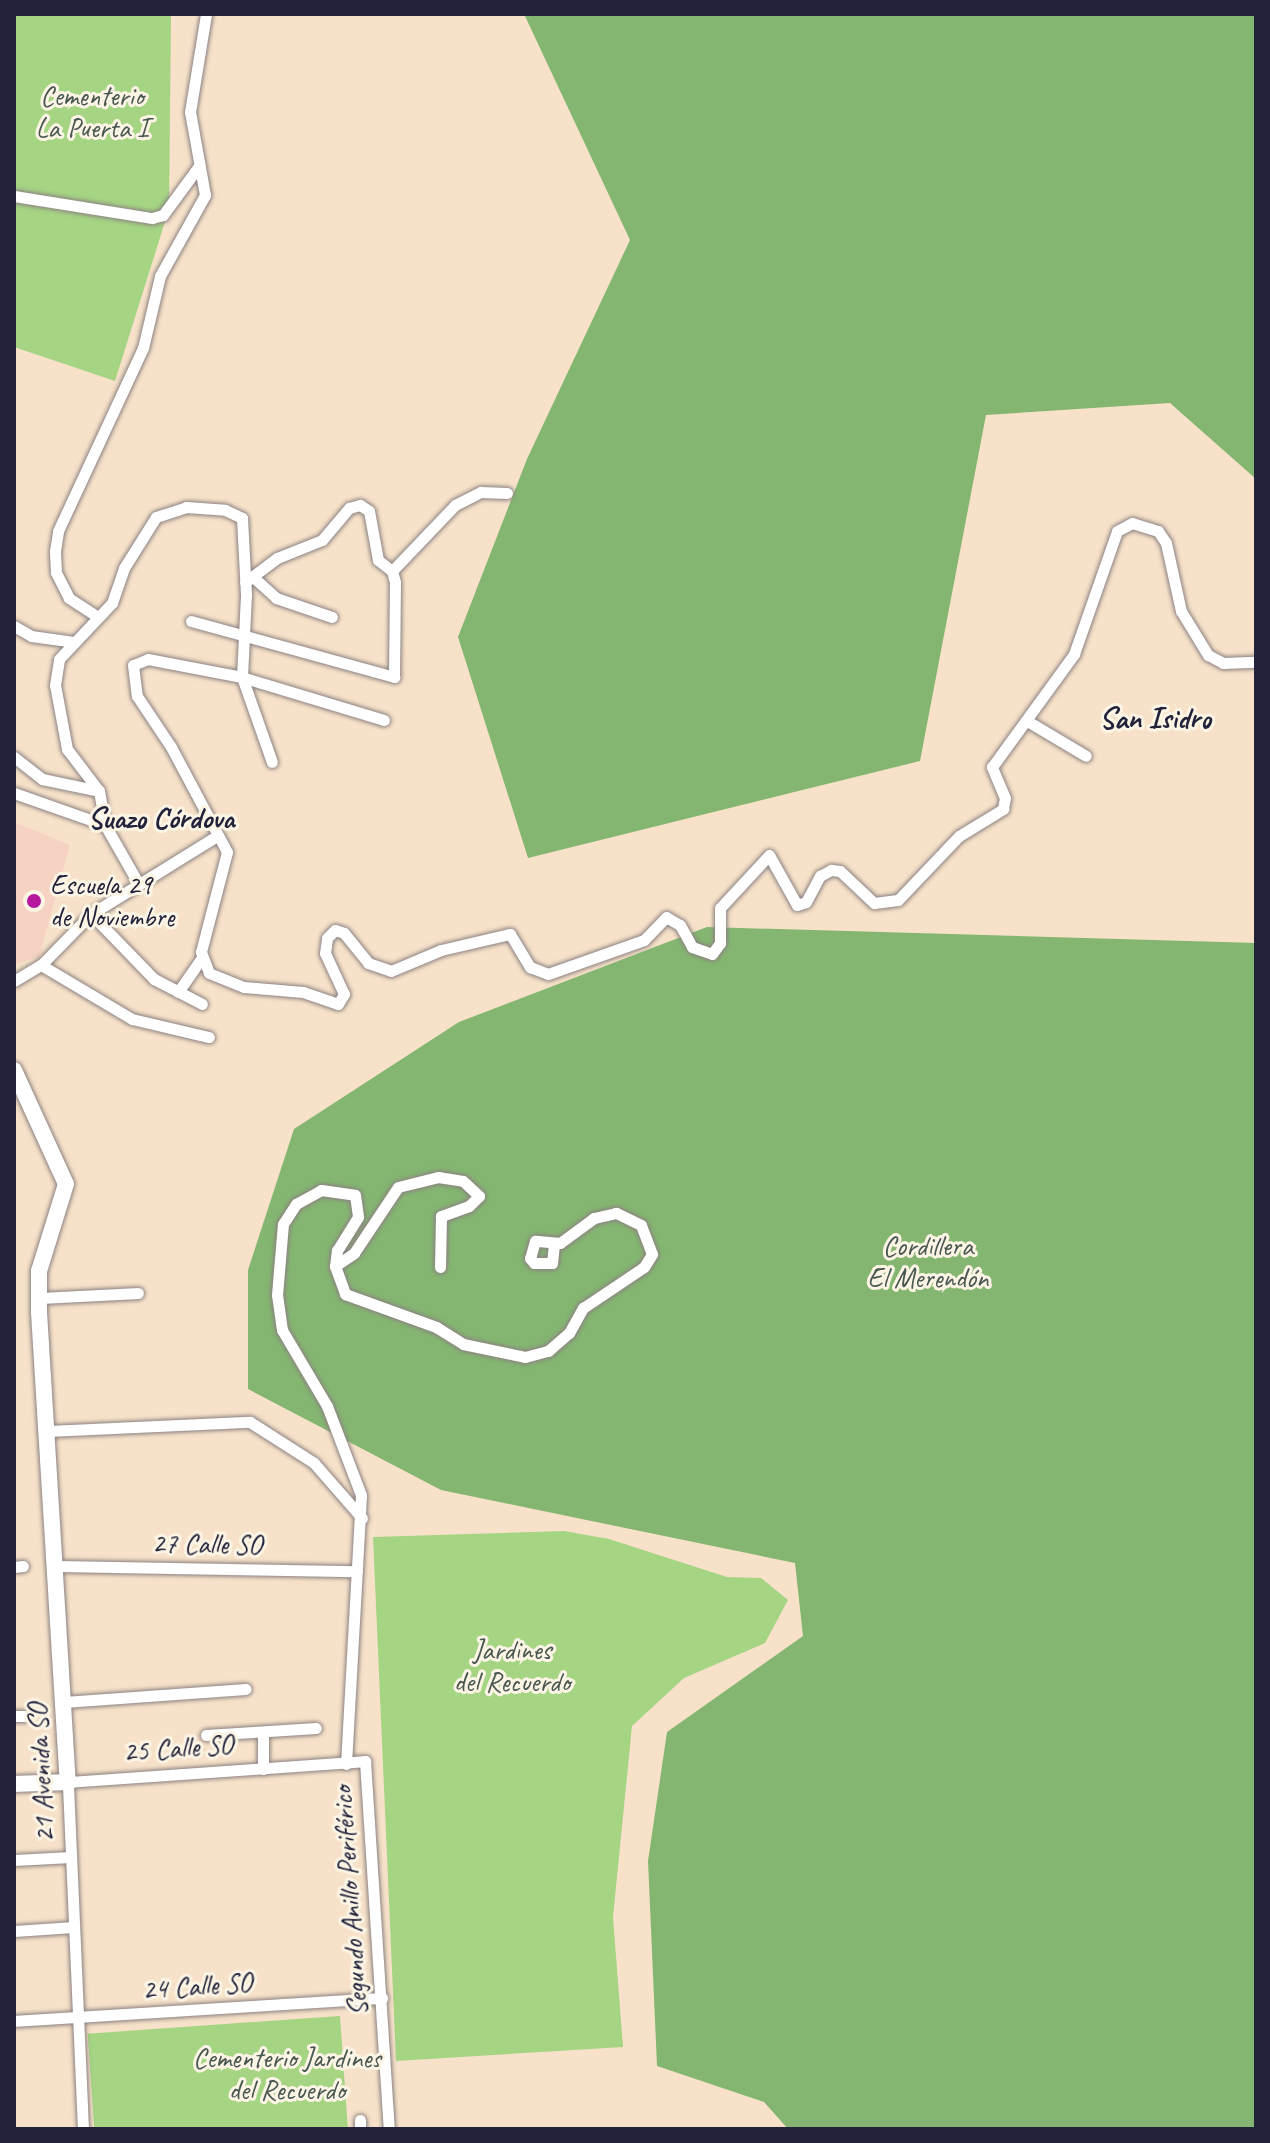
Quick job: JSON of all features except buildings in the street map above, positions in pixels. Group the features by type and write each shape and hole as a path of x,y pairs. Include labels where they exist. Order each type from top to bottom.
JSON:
{"street":[{"path":"98,617 69,598 56,572 58,531 143,348 160,276 205,195 190,112 206,14"},
{"path":"14,196 152,218 163,215 199,166"},
{"path":"191,621 243,632 394,677 392,571 455,505 481,492 507,493"},
{"path":"249,580 277,558 322,540 349,508 360,505 369,511 378,560 392,571"},
{"path":"137,881 105,825 99,791 67,749 58,706 59,659 112,603 124,568 156,517 186,507 225,510 242,518 249,580 242,677 272,762"},
{"path":"201,959 209,973 244,987 303,992 334,1005 344,994 325,953 327,938 335,930 344,933 368,963 391,971 505,933 514,937 530,967 556,973 644,940 666,917 680,925 692,947 712,954 720,943 720,908 764,856 776,860 797,905 806,902 820,876 831,870 842,872 874,903 905,894 959,836 1003,809 1005,798 992,767 1029,722 1074,654 1117,531 1132,523 1158,531 1166,543 1181,611 1208,655 1223,663 1256,662"},
{"path":"249,580 284,602 332,617"},
{"path":"14,626 31,636 74,642"},
{"path":"178,992 201,959 226,862 225,847 171,747 137,696 130,673 138,659 242,677 384,720"},
{"path":"1029,722 1086,756"},
{"path":"14,757 42,779 99,791"},
{"path":"14,793 105,825"},
{"path":"14,981 41,965 91,914 137,881 217,836"},
{"path":"91,914 142,970 202,1004"},
{"path":"41,965 132,1019 209,1037"},
{"name":"21 Avenida SO","path":"16,1073 66,1184 39,1271 57,1566 78,2017"},
{"path":"440,1267 441,1216 469,1206 479,1196 463,1181 438,1177 398,1187 354,1253 335,1266 345,1294 436,1327 463,1344 525,1357 548,1351 569,1333 583,1308 644,1267 652,1254 641,1225 616,1213 594,1218 554,1244"},
{"name":"Segundo Anillo Periférico","path":"335,1266 359,1207 355,1195 321,1190 296,1204 283,1224 277,1295 282,1330 327,1406 361,1495 363,1520 357,1571 346,1764 367,1762 389,2129"},
{"path":"41,1298 138,1293"},
{"path":"48,1431 250,1422 314,1463 363,1520"},
{"name":"27 Calle SO","path":"57,1566 357,1571"},
{"path":"64,1702 246,1689"},
{"path":"206,1735 263,1736 316,1728"},
{"path":"263,1736 266,1768"},
{"name":"25 Calle SO","path":"14,1784 346,1764"},
{"path":"14,1860 71,1857"},
{"path":"14,1931 74,1927"},
{"name":"24 Calle SO","path":"14,2021 382,1998"},
{"path":"78,2017 83,2129"}],"shaded area":[{"name":"Escuela 29 de Noviembre","path":"14,822 70,845 39,957 14,964"}],"green space":[{"name":"Cementerio La Puerta I","path":"14,14 171,14 169,209 115,381 14,347"},
{"path":"524,14 1256,14 1256,479 1170,403 986,415 920,761 528,858 458,637 527,459 630,240"},
{"name":"Cordillera El Merendón","path":"707,927 1256,943 1256,2129 788,2129 764,2102 657,2066 648,1861 667,1732 803,1636 795,1563 441,1490 248,1389 248,1270 294,1129 459,1022"},
{"name":"Jardines del Recuerdo","path":"564,1531 609,1539 727,1577 761,1578 788,1600 765,1643 684,1678 632,1726 613,1917 623,2047 396,2061 373,1537"},
{"name":"Cementerio Jardines del Recuerdo","path":"340,2016 348,2129 94,2129 88,2034"}],"place":[{"name":"Escuela 29 de Noviembre","path":"34,901"}],"district":[{"name":"San Isidro","path":"1155,718"},
{"name":"Suazo Córdova","path":"161,818"}]}
